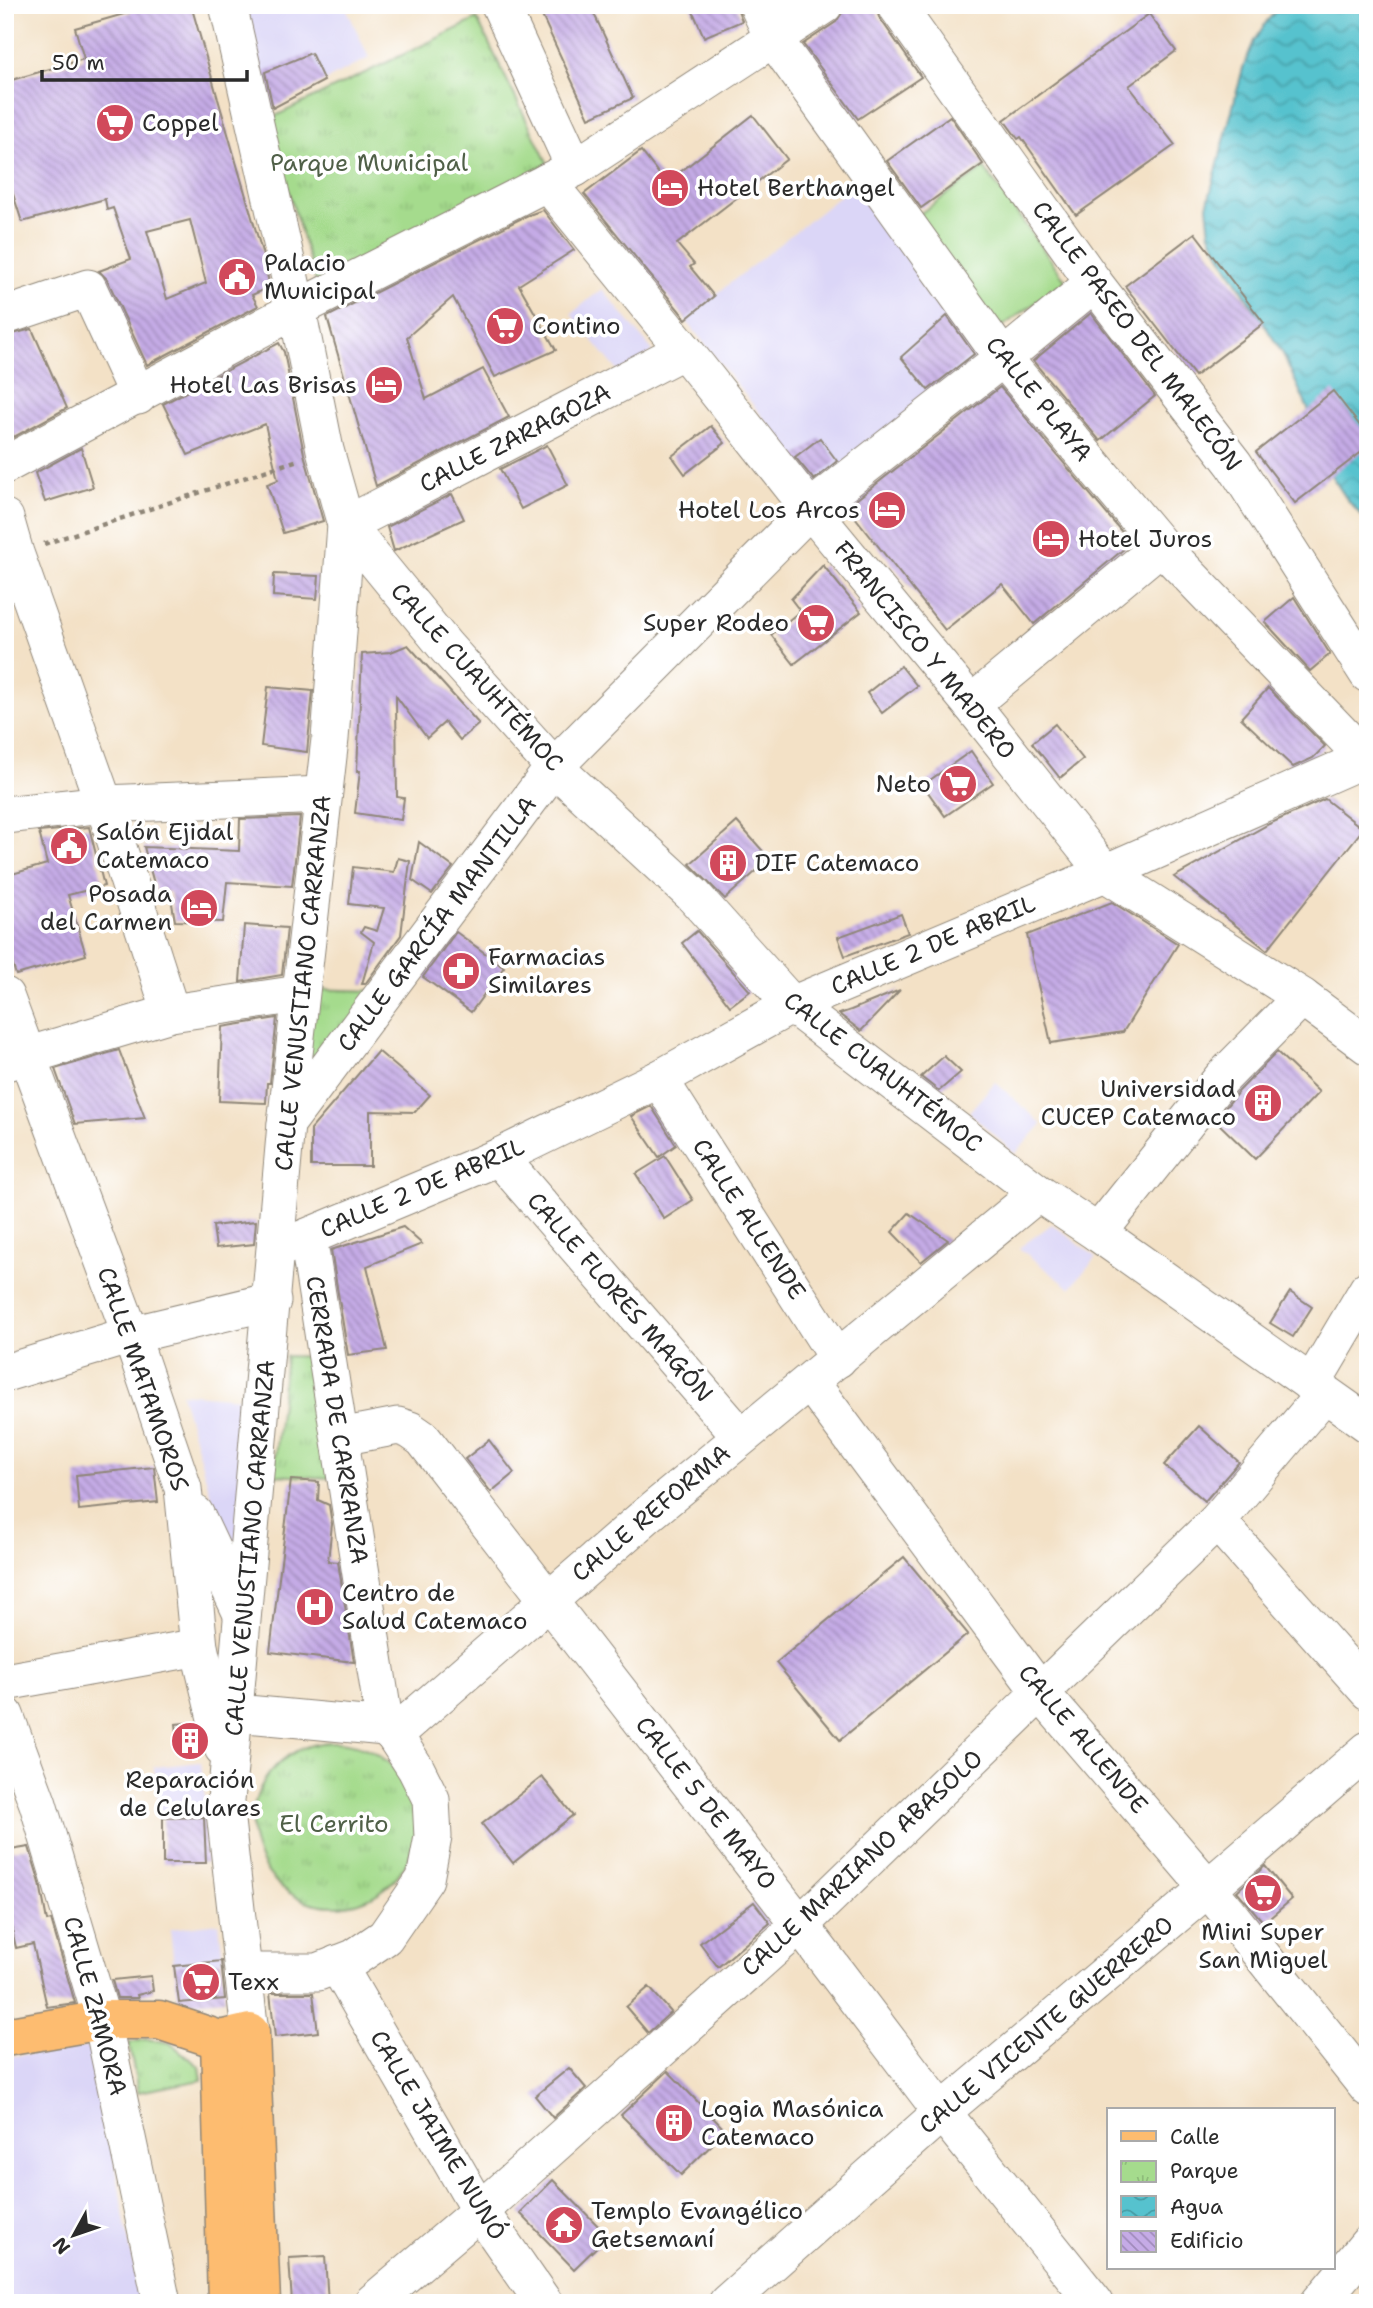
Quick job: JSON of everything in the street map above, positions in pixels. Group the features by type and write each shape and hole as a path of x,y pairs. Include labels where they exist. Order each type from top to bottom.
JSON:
{"main road":[{"path":"5,2037 102,2020 159,2020 235,2036"},
{"path":"227,2303 235,2036"},
{"path":"235,2036 261,2303"}],"street":[{"name":"CALLE VENUSTIANO CARRANZA","path":"228,5 297,309 325,450 346,525 330,739 286,1124 292,1244 272,1301 225,1812 245,1972 235,2036"},
{"name":"CALLE PLAYA","path":"758,5 773,38 1003,358 1161,546 1367,755"},
{"path":"5,465 297,309 561,175 824,5"},
{"name":"CALLE PASEO DEL MALECÓN","path":"896,5 1094,283 1234,464 1368,674"},
{"name":"FRANCISCO Y MADERO","path":"512,9 561,175 684,350 1105,873 1302,998 1368,1046"},
{"name":"CALLE GARCÍA MANTILLA","path":"286,1124 554,767 810,509 1094,283"},
{"path":"5,317 88,288 138,396"},
{"name":"CALLE ZARAGOZA","path":"346,525 684,350"},
{"path":"5,518 104,804 172,1013"},
{"name":"CALLE CUAUHTÉMOC","path":"346,525 446,647 554,767 693,895 792,1004 1038,1193 1368,1424"},
{"path":"971,704 1161,546"},
{"name":"CALLE 2 DE ABRIL","path":"292,1244 499,1157 659,1079 792,1004 1105,873 1367,755"},
{"path":"5,815 104,804 323,795"},
{"path":"17,1059 172,1013 299,994"},
{"name":"CALLE MATAMOROS","path":"5,996 17,1059 131,1335 183,1488 199,1647 229,1776"},
{"path":"1098,1233 1222,1078 1302,998"},
{"name":"CALLE ALLENDE","path":"659,1079 838,1359"},
{"name":"CALLE FLORES MAGÓN","path":"499,1157 741,1437"},
{"name":"CALLE REFORMA","path":"389,1731 1038,1193"},
{"name":"CERRADA DE CARRANZA","path":"292,1244 340,1437 389,1731"},
{"name":"CALLE MARIANO ABASOLO","path":"372,2303 480,2211 800,1925 1217,1521 1317,1390 1368,1289"},
{"path":"10,1372 131,1335 272,1301"},
{"name":"CALLE ALLENDE","path":"810,1382 1041,1693 1208,1888 1368,2088"},
{"name":"CALLE 5 DE MAYO","path":"340,1437 398,1426 423,1439 800,1925 942,2112 1075,2297"},
{"path":"183,1488 242,1615"},
{"path":"1217,1521 1368,1691"},
{"path":"5,1682 199,1647"},
{"path":"236,1713 389,1731 432,1798 433,1838 425,1879 385,1937 354,1958 318,1972 245,1972"},
{"name":"CALLE ZAMORA","path":"5,1715 38,1804 102,2020 162,2303"},
{"name":"CALLE VICENTE GUERRERO","path":"727,2303 942,2112 1368,1750"},
{"name":"CALLE JAIME NUNÓ","path":"337,1964 480,2211 544,2303"},
{"path":"1319,2303 1368,2244"}],"path":[{"path":"15,553 325,450"}],"shaded area":[{"path":"239,5 345,5 369,58 269,110"},
{"path":"854,185 988,354 819,488 685,319"},
{"path":"602,289 653,351 622,376 571,314"},
{"path":"995,1082 1042,1124 1015,1154 969,1112"},
{"path":"1052,1224 1096,1257 1070,1288 1019,1248"},
{"path":"181,1393 254,1399 243,1546 225,1544"},
{"path":"201,1762 206,1812 160,1816 154,1767"},
{"path":"219,1923 223,1960 174,1966 170,1929"},
{"path":"97,2046 124,2218 142,2303 5,2303 5,2057"}],"green space":[{"name":"Parque Municipal","path":"477,19 548,164 316,282 267,120"},
{"path":"984,168 1066,281 993,333 911,220"},
{"path":"308,989 376,991 303,1083"},
{"path":"286,1356 322,1357 329,1478 273,1475"},
{"name":"El Cerrito","path":"334,1742 365,1748 392,1766 410,1793 416,1824 410,1855 392,1882 365,1900 334,1906 303,1900 276,1882 258,1855 252,1824 258,1793 276,1766 303,1748"},
{"path":"147,2039 170,2043 200,2067 202,2080 138,2092 129,2043"}],"water":[{"path":"1281,5 1368,5 1368,522 1348,501 1331,475 1308,409 1283,354 1222,258 1210,234 1207,206 1243,68 1254,41"}],"building":[{"name":"Coppel","path":"130,5 191,5 270,287 252,295 258,306 147,365 107,279 99,271 131,259 113,208 107,210 105,199 22,222 5,169 5,82 84,59 75,28 131,12","holes":["190,220 206,283 167,299 147,231"]},
{"path":"537,5 590,5 633,98 589,118"},
{"path":"690,5 736,5 742,21 704,37"},
{"path":"847,5 875,5 879,17 921,77 858,119 803,44 836,22"},
{"path":"1149,14 1176,51 1129,86 1175,145 1076,215 1021,137 1018,139 1004,120"},
{"path":"311,53 324,81 273,108 265,72"},
{"name":"Hotel Berthangel","path":"753,115 787,159 677,244 694,264 690,267 714,296 686,319 584,194 641,151 666,183"},
{"path":"950,116 983,164 921,208 887,161"},
{"path":"543,210 574,250 519,285 556,350 495,377 453,297 407,337 426,399 483,369 509,417 376,486 327,317 526,216"},
{"path":"1195,233 1264,323 1195,376 1125,286"},
{"path":"1091,313 1155,396 1100,441 1033,361"},
{"path":"947,316 974,354 928,390 901,357"},
{"path":"32,329 67,408 14,437 5,426 5,336"},
{"path":"279,343 284,352 304,454 323,521 283,533 267,484 278,480 265,424 188,455 163,404"},
{"path":"1000,387 1131,543 1034,624 1002,584 945,630 847,507"},
{"path":"1333,391 1368,436 1368,447 1295,503 1256,452"},
{"path":"711,426 725,443 685,474 672,456"},
{"path":"820,438 837,461 814,480 795,457"},
{"path":"547,445 568,485 521,509 500,469"},
{"path":"81,448 93,487 45,502 35,473"},
{"path":"452,494 464,519 394,551 387,527"},
{"name":"Super Rodeo","path":"823,565 861,612 794,664 771,635 800,611 791,599"},
{"path":"274,574 319,576 317,599 273,596"},
{"path":"1294,597 1330,654 1310,671 1265,622"},
{"path":"408,645 479,724 460,740 445,722 427,738 396,696 397,797 404,798 401,820 355,813 360,771 357,771 362,654 391,652"},
{"path":"901,666 917,686 882,713 867,693"},
{"path":"268,687 313,691 307,752 261,746"},
{"path":"1268,688 1325,746 1313,758 1293,767 1241,718"},
{"path":"1055,724 1083,759 1060,778 1032,743"},
{"name":"Neto","path":"971,751 993,783 945,816 923,785"},
{"path":"1325,799 1363,829 1267,950 1174,877 1269,824"},
{"path":"300,817 292,886 227,882 223,922 175,921 170,892 156,891 144,847 239,851 240,819"},
{"name":"DIF Catemaco","path":"737,822 770,859 725,899 690,864"},
{"path":"89,827 104,886 68,895 86,955 16,975 5,941 5,876 47,864 39,832"},
{"path":"419,842 453,867 432,894 412,880"},
{"path":"398,858 410,861 401,935 365,984 362,984 374,942 361,932 364,927 377,931 384,908 349,904 353,867 394,872"},
{"path":"1112,902 1178,944 1123,1032 1051,1043 1027,935"},
{"path":"901,914 908,933 845,956 838,937"},
{"path":"244,925 287,928 282,975 240,982"},
{"path":"697,931 750,991 730,1006 682,943"},
{"name":"Farmacias Similares","path":"456,932 504,967 471,1012 423,977"},
{"path":"900,990 861,1031 839,1014 851,1010"},
{"path":"277,1018 266,1103 219,1101 222,1027"},
{"path":"119,1050 145,1118 75,1124 55,1069"},
{"path":"378,1051 430,1095 415,1112 370,1111 370,1166 311,1166 311,1129"},
{"name":"Universidad CUCEP Catemaco","path":"1277,1052 1319,1092 1255,1159 1215,1120"},
{"path":"944,1056 961,1072 939,1091 921,1077"},
{"path":"651,1106 676,1145 659,1157 631,1116"},
{"path":"665,1156 693,1200 664,1219 636,1174"},
{"path":"909,1213 948,1240 921,1262 892,1232"},
{"path":"256,1221 254,1244 216,1248 213,1226"},
{"path":"403,1227 422,1244 367,1266 387,1350 348,1355 331,1250"},
{"path":"1290,1292 1312,1307 1293,1337 1270,1323"},
{"path":"1199,1426 1239,1462 1205,1501 1164,1465"},
{"path":"489,1440 514,1473 491,1492 465,1459"},
{"path":"154,1467 158,1502 79,1510 76,1475"},
{"name":"Centro de Salud Catemaco","path":"291,1480 319,1482 318,1500 329,1505 332,1524 328,1561 338,1562 354,1662 270,1652"},
{"path":"904,1557 968,1634 840,1740 776,1663"},
{"path":"195,1722 201,1745 179,1748 176,1724"},
{"path":"542,1777 573,1815 513,1863 482,1824"},
{"path":"204,1817 206,1863 163,1863 163,1818"},
{"path":"29,1847 40,1883 47,1921 51,1920 75,2003 47,2007 33,1944 16,1948 5,1896 5,1851"},
{"name":"Mini Super San Miguel","path":"1265,1866 1292,1899 1264,1923 1237,1891"},
{"path":"754,1902 770,1923 718,1967 700,1943"},
{"name":"Texx","path":"221,1961 225,1999 179,2003 174,1966"},
{"path":"151,1976 153,1991 137,1995 138,1998 117,1998 112,1980"},
{"path":"649,1987 671,2012 648,2033 626,2007"},
{"path":"270,1993 313,1993 318,2032 275,2037"},
{"path":"569,2068 586,2088 553,2118 535,2096"},
{"name":"Logia Masónica Catemaco","path":"668,2071 726,2131 681,2175 621,2115"},
{"name":"Templo Evangélico Getsemaní","path":"553,2180 608,2236 574,2269 520,2213"},
{"path":"325,2256 328,2303 292,2303 289,2258"}],"place":[{"name":"Coppel","path":"115,123"},
{"name":"Hotel Berthangel","path":"670,188"},
{"name":"Palacio Municipal","path":"237,277"},
{"name":"Contino","path":"505,326"},
{"name":"Hotel Las Brisas","path":"384,385"},
{"name":"Hotel Los Arcos","path":"887,510"},
{"name":"Hotel Juros","path":"1051,539"},
{"name":"Super Rodeo","path":"816,623"},
{"name":"Neto","path":"958,784"},
{"name":"Salón Ejidal Catemaco","path":"69,846"},
{"name":"DIF Catemaco","path":"728,863"},
{"name":"Posada del Carmen","path":"199,908"},
{"name":"Farmacias Similares","path":"461,971"},
{"name":"Universidad CUCEP Catemaco","path":"1263,1103"},
{"name":"Centro de Salud Catemaco","path":"315,1607"},
{"name":"Reparación de Celulares","path":"190,1741"},
{"name":"Mini Super San Miguel","path":"1263,1893"},
{"name":"Texx","path":"201,1982"},
{"name":"Logia Masónica Catemaco","path":"674,2123"},
{"name":"Templo Evangélico Getsemaní","path":"564,2225"}]}
